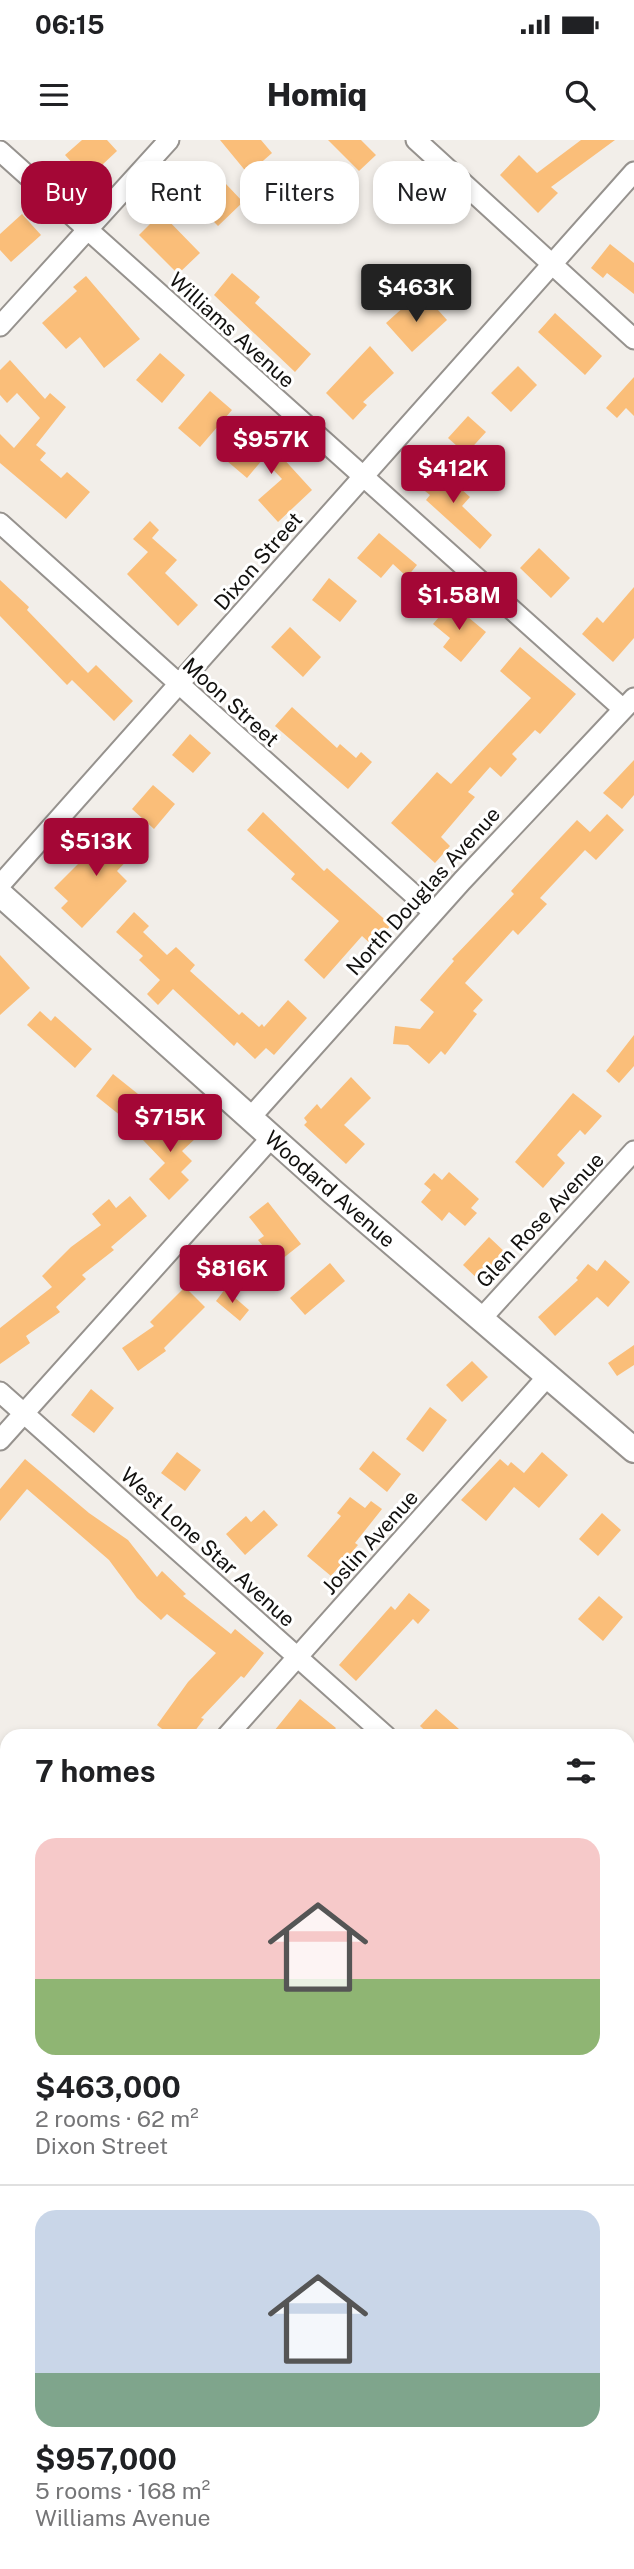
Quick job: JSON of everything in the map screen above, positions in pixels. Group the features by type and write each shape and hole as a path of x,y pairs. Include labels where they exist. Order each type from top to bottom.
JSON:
{"street":[{"path":"0,326 169,140"},
{"path":"416,140 634,338"},
{"name":"Williams Avenue","path":"0,151 363,476 628,704"},
{"name":"Dixon Street","path":"0,885 634,172"},
{"name":"Moon Street","path":"0,523 178,686 433,912"},
{"name":"North Douglas Avenue","path":"250,1118 433,912 628,704"},
{"name":"Woodard Avenue","path":"0,894 271,1138 634,1450"},
{"path":"0,1440 271,1138"},
{"name":"Glen Rose Avenue","path":"480,1320 634,1151"},
{"name":"Joslin Avenue","path":"233,1729 547,1377"},
{"name":"West Lone Star Avenue","path":"0,1392 378,1729"}],"building":[{"path":"82,140 107,140 117,151 106,161 70,161 65,155"},
{"path":"220,140 261,140 272,153 263,161 240,161 240,164"},
{"path":"328,140 361,140 376,155 359,171 359,161 349,161"},
{"path":"581,140 615,140 551,187 558,193 538,213 500,175 519,155 537,173"},
{"path":"226,184 240,199 240,205 226,218"},
{"path":"21,215 21,224 31,224 41,235 11,262 0,250 0,234"},
{"path":"150,224 172,224 200,253 178,274 139,235"},
{"path":"610,244 634,263 634,294 607,273 603,278 591,268"},
{"path":"232,273 260,297 255,303 311,354 295,372 214,295"},
{"path":"86,276 140,339 104,368 80,337 66,349 42,323 77,291 73,287"},
{"path":"429,300 447,320 412,352 386,323 406,305 414,313"},
{"path":"555,313 602,356 585,375 538,332"},
{"path":"370,346 394,373 363,402 367,405 353,420 326,393"},
{"path":"160,353 185,375 162,403 136,380"},
{"path":"10,360 45,399 50,393 66,407 36,445 46,453 40,460 61,478 67,472 90,492 66,519 0,463 0,434 14,448 40,418 17,393 7,403 0,395 0,370"},
{"path":"518,366 537,385 511,412 491,393"},
{"path":"634,377 634,416 626,408 617,418 606,408"},
{"path":"210,391 232,410 200,447 178,428"},
{"path":"468,416 486,432 466,454 448,438"},
{"path":"252,431 281,456 312,490 278,522 258,500 282,479 263,459 247,478 227,461"},
{"path":"433,464 470,497 462,506 492,535 480,549 426,500 430,495 420,487 425,481 422,478"},
{"path":"150,521 159,530 152,538 177,560 165,573 198,605 178,626 127,574 148,552 133,539"},
{"path":"379,533 417,565 407,577 393,564 381,578 357,558"},
{"path":"539,548 570,578 551,598 520,568"},
{"path":"329,578 357,601 340,622 312,600"},
{"path":"0,580 29,607 27,610 88,673 96,665 133,701 114,721 72,680 67,685 0,616"},
{"path":"634,587 634,638 613,662 582,634 597,617 603,623"},
{"path":"451,603 486,632 461,662 443,647 450,638 433,624"},
{"path":"290,627 321,657 303,677 271,647"},
{"path":"520,647 576,694 540,734 535,730 512,754 517,759 501,777 490,767 468,792 475,797 441,837 450,846 435,863 391,823 437,772 451,784 531,698 500,671"},
{"path":"292,707 337,748 340,744 356,758 361,752 372,762 348,789 275,726"},
{"path":"190,734 211,753 193,773 172,755"},
{"path":"634,760 634,795 622,809 603,793"},
{"path":"153,785 175,804 154,829 132,809"},
{"path":"263,812 324,871 327,868 391,925 373,946 362,936 324,979 304,960 339,921 291,879 295,874 247,830"},
{"path":"607,814 624,830 596,860 585,850 540,898 547,904 518,935 513,930 465,983 483,1000 473,1011 477,1014 445,1055 441,1051 429,1064 408,1045 393,1044 395,1026 420,1029 434,1012 420,1000 454,961 452,959 514,894 511,891 532,868 577,820 590,832"},
{"path":"114,828 137,850 117,871 127,881 82,928 61,908 68,901 54,888"},
{"path":"134,912 149,926 143,932 167,955 176,947 195,965 190,971 239,1015 242,1012 259,1027 262,1024 264,1027 288,1000 307,1018 274,1055 266,1048 255,1059 237,1042 234,1046 173,989 158,1005 147,994 160,980 139,960 143,956 116,932"},
{"path":"0,955 30,988 0,1015"},
{"path":"40,1011 51,1021 55,1016 92,1049 75,1068 27,1025"},
{"path":"634,1035 634,1066 619,1083 606,1071"},
{"path":"113,1074 143,1098 126,1120 96,1096"},
{"path":"351,1077 371,1098 344,1125 365,1144 346,1164 304,1125 307,1122 304,1118 317,1104 321,1109"},
{"path":"573,1093 602,1116 585,1135 580,1130 557,1155 565,1163 543,1188 515,1162"},
{"path":"172,1112 196,1138 182,1151 192,1161 181,1172 189,1180 169,1200 149,1179 165,1163 143,1140"},
{"path":"449,1172 479,1199 471,1208 477,1213 465,1226 449,1212 442,1221 421,1202 431,1190 424,1184 434,1173 442,1180"},
{"path":"130,1196 147,1216 111,1247 114,1250 82,1275 86,1279 56,1307 60,1312 26,1336 30,1343 0,1364 0,1328 52,1287 42,1276 71,1247 101,1225 92,1214 109,1199 116,1208"},
{"path":"268,1202 301,1244 277,1263 258,1240 264,1236 249,1217"},
{"path":"489,1237 507,1254 481,1282 463,1265"},
{"path":"605,1260 630,1282 608,1307 597,1297 555,1336 538,1317 578,1280 576,1278 588,1264 597,1271"},
{"path":"330,1263 345,1281 305,1315 290,1298"},
{"path":"185,1287 205,1307 164,1348 166,1351 138,1371 122,1348 154,1326 150,1322"},
{"path":"225,1289 249,1310 240,1321 216,1301"},
{"path":"634,1345 634,1365 617,1376 608,1363"},
{"path":"472,1361 488,1377 462,1402 446,1385"},
{"path":"91,1389 114,1408 94,1433 71,1415"},
{"path":"430,1407 447,1420 423,1452 406,1439"},
{"path":"373,1451 401,1474 387,1492 359,1469"},
{"path":"177,1452 201,1470 185,1491 161,1473"},
{"path":"542,1452 568,1475 539,1508 514,1487 486,1521 461,1500 500,1459 508,1466 511,1462 524,1473"},
{"path":"25,1459 89,1513 128,1540 157,1577 162,1571 186,1594 183,1596 231,1634 235,1629 264,1653 244,1678 241,1676 201,1718 204,1719 196,1729 162,1729 157,1725 188,1682 216,1653 167,1614 161,1620 137,1598 109,1560 27,1489 0,1521 0,1489"},
{"path":"350,1497 365,1508 371,1501 382,1509 355,1543 358,1545 331,1576 307,1556 341,1516 337,1513"},
{"path":"264,1510 278,1525 245,1555 226,1534 246,1516 251,1522"},
{"path":"602,1513 621,1530 598,1556 579,1539"},
{"path":"409,1593 430,1610 418,1624 413,1619 356,1681 339,1665 391,1606 395,1610"},
{"path":"599,1596 623,1617 603,1641 578,1619"},
{"path":"300,1699 336,1728 335,1729 276,1729"},
{"path":"436,1709 459,1729 423,1729 420,1726"}]}
